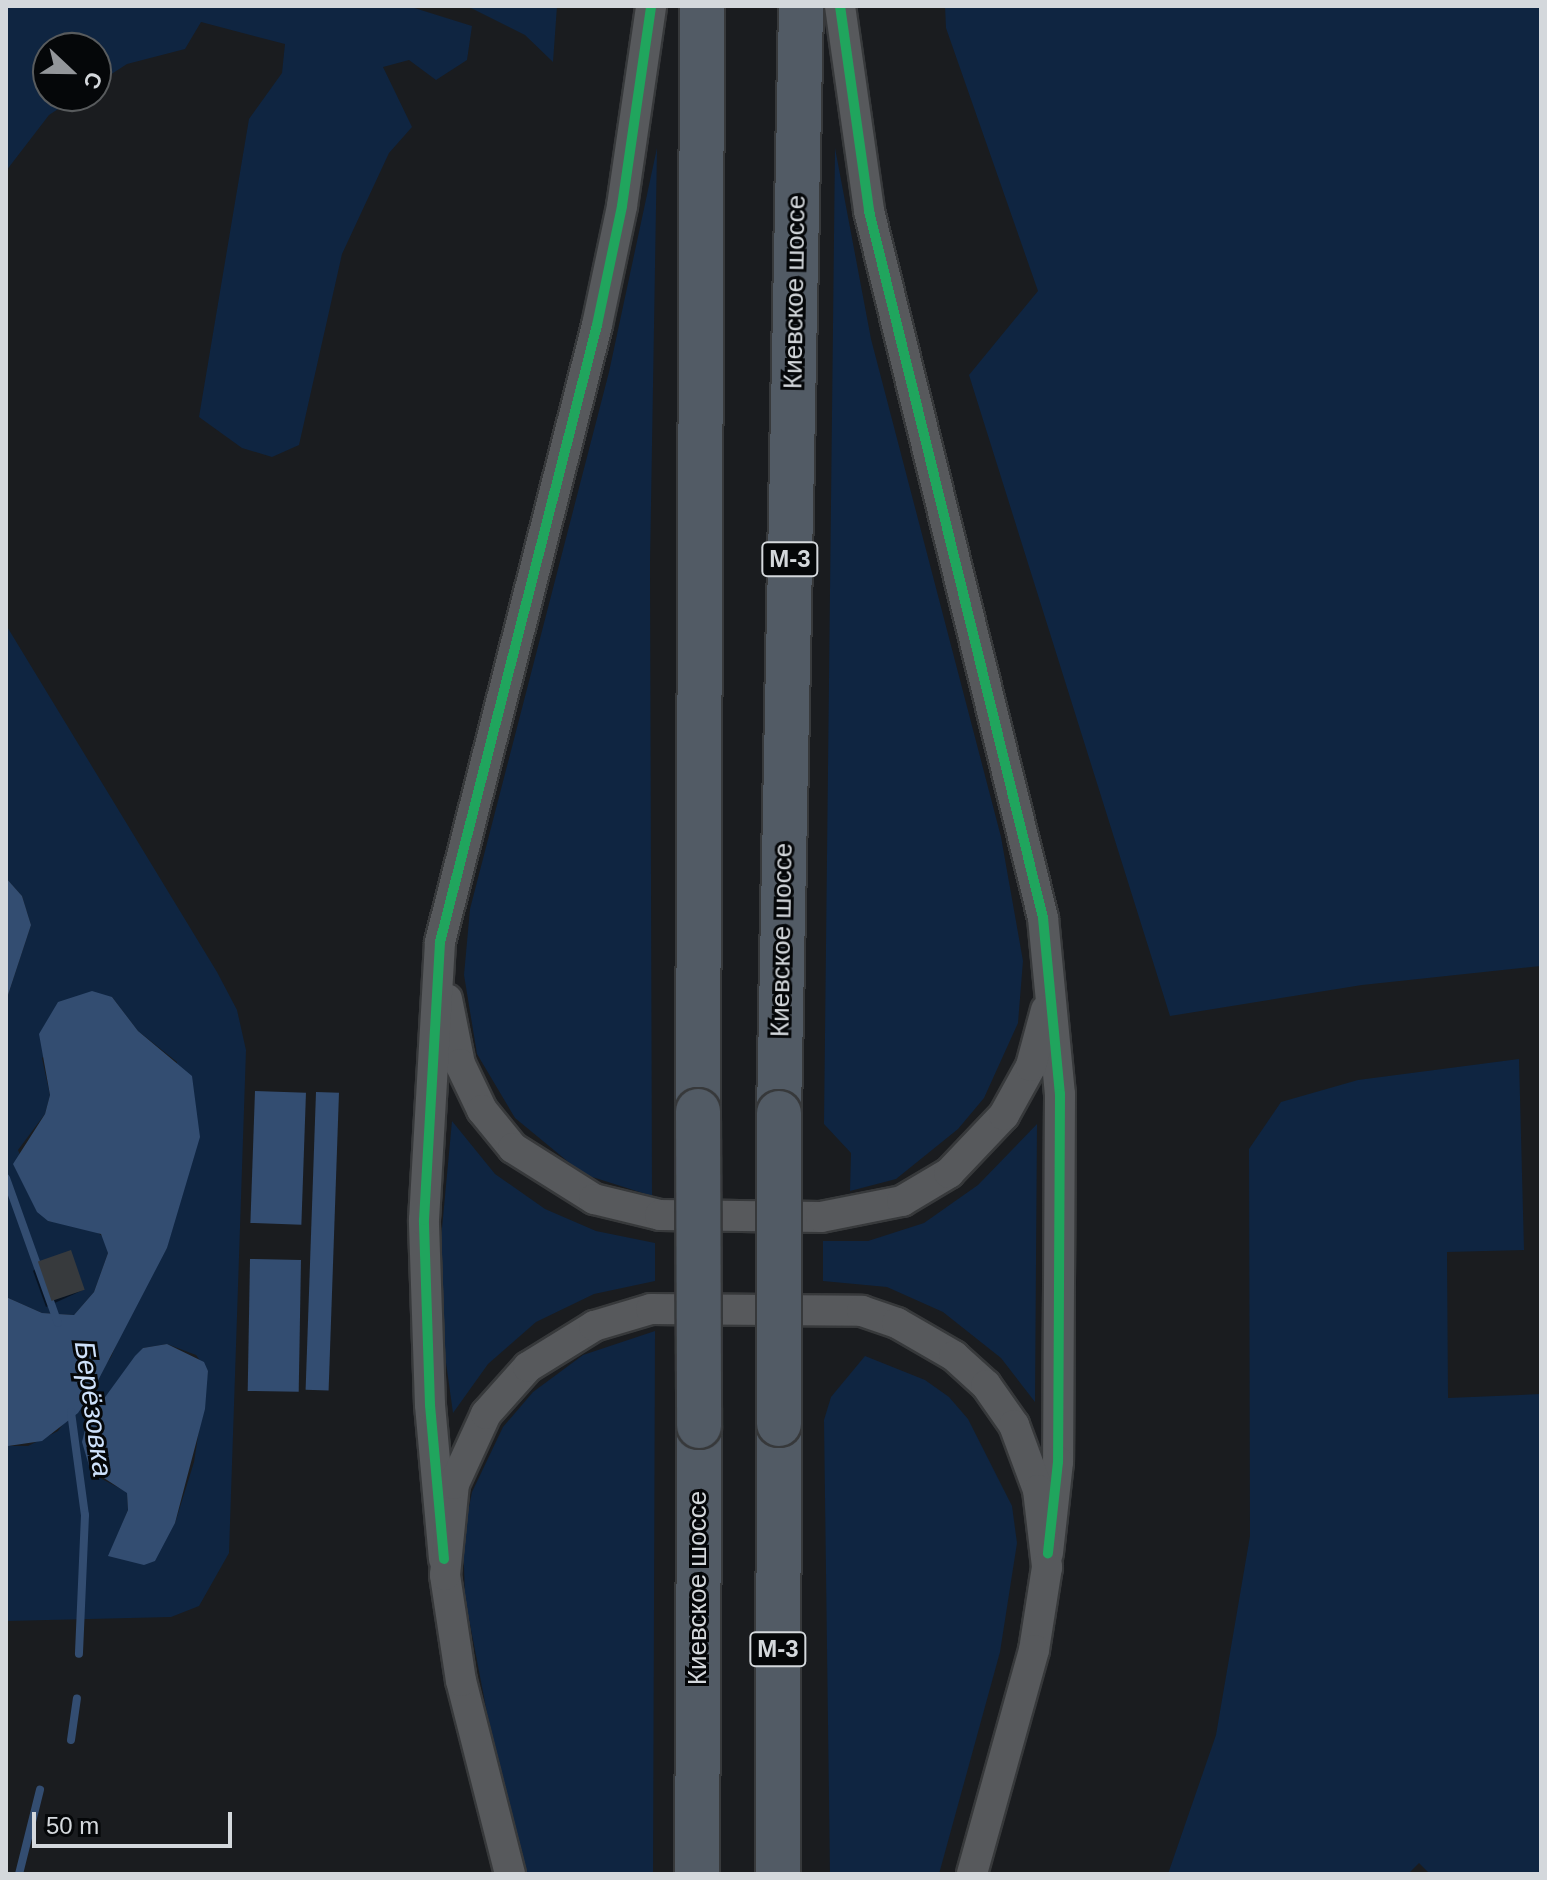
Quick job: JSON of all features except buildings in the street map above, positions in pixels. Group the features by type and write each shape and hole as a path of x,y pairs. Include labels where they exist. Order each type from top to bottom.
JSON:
{"highway":[{"name":"Киевское шоссе","path":"697,1874 702,6"},
{"name":"Киевское шоссе","path":"778,1874 779,1113 801,6"}],"street":[{"path":"510,1874 461,1681 444,1559 429,1391 424,1220 433,992 454,882 603,299 651,6"},
{"path":"840,6 869,211 1027,839 1050,971 1060,1094 1058,1462 1048,1553 1034,1650 972,1874"},
{"path":"454,882 448,1015 460,1064 482,1110 513,1148 571,1188 617,1207 660,1215 842,1215 885,1208 916,1193 959,1164 1004,1115 1038,1046 1050,971"},
{"path":"444,1559 460,1462 499,1397 528,1367 569,1339 651,1309 862,1311 940,1347 976,1374 1014,1425 1035,1477 1048,1553"}],"shaded area":[{"path":"6,6 408,6 472,26 467,60 436,80 409,60 383,67 412,127 389,153 342,254 299,445 272,457 242,448 199,417 249,119 282,73 285,44 201,22 185,49 127,64 112,74 112,32 32,32 32,112 54,112 6,171"},
{"path":"467,6 557,6 553,62 525,35"},
{"path":"945,6 1541,6 1541,966 1362,985 1170,1016 969,375 1038,291 946,28"},
{"path":"657,148 650,564 652,1196 583,1174 515,1118 477,1054 464,975 470,909 609,372"},
{"path":"835,148 871,339 1001,837 1023,961 1018,1023 984,1098 958,1129 896,1179 850,1191 851,1153 824,1124"},
{"path":"6,625 217,972 237,1010 246,1050 229,1553 199,1606 171,1617 6,1621 6,1446 28,1446 58,1431 111,1357 136,1298 167,1248 177,1062 138,1031 112,997 42,1058 50,1095 45,1114 18,1150 48,1221 93,1229 106,1239 108,1253 94,1292 74,1315 42,1313 6,1297 6,1001 31,925 22,896 6,878","holes":["167,1344 196,1355 208,1371 194,1462 175,1523 109,1556 128,1510 127,1492 100,1478 87,1422 143,1348"]},
{"path":"6,878 22,896 31,925 6,1001"},
{"path":"92,991 112,997 138,1031 192,1076 200,1137 167,1248 92,1392 78,1413 42,1441 8,1446 6,1297 42,1313 74,1315 94,1292 108,1253 101,1234 48,1221 37,1212 13,1164 45,1114 50,1095 39,1034 58,1002"},
{"path":"1519,1059 1524,1250 1447,1252 1448,1398 1541,1394 1541,1874 1430,1874 1419,1863 1408,1874 1168,1874 1216,1735 1250,1536 1249,1149 1281,1102 1358,1080"},
{"path":"255,1091 306,1093 301,1225 250,1223"},
{"path":"316,1092 339,1093 329,1391 306,1390"},
{"path":"452,1121 495,1174 545,1209 596,1231 655,1243 655,1281 594,1294 536,1322 488,1364 453,1413 442,1334 441,1239"},
{"path":"1037,1124 1035,1402 1001,1358 943,1312 887,1287 823,1281 823,1241 868,1241 924,1223 978,1185"},
{"path":"250,1259 301,1260 299,1392 248,1391"},
{"path":"655,1331 653,1874 527,1874 487,1713 465,1598 463,1537 472,1492 503,1427 533,1392 583,1355"},
{"path":"167,1344 204,1362 208,1371 205,1409 175,1523 155,1561 144,1565 108,1556 128,1510 127,1493 90,1469 82,1442 87,1422 135,1356 143,1348"},
{"path":"865,1356 925,1380 949,1397 968,1419 1012,1506 1017,1543 1000,1652 939,1874 830,1874 824,1420 831,1397"}],"waterway":[{"name":"Берёзовка","path":"6,1178 58,1323"},
{"name":"Берёзовка","path":"71,1412 85,1515 79,1654"},
{"path":"71,1740 77,1698"},
{"name":"Берёзовка","path":"19,1874 40,1790"}],"cycle path":[{"path":"444,1559 430,1405 424,1220 440,942 597,325 622,206 651,6"},
{"path":"840,6 869,211 1043,918 1060,1094 1058,1462 1048,1553"}]}
